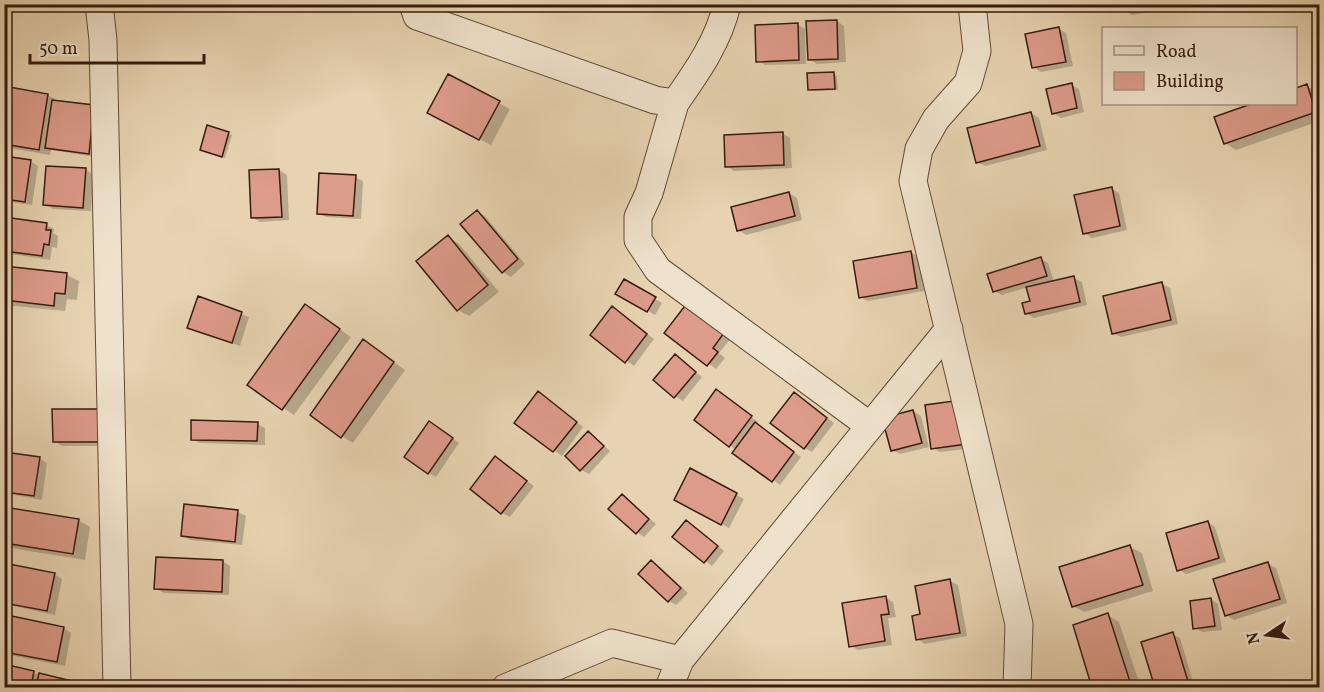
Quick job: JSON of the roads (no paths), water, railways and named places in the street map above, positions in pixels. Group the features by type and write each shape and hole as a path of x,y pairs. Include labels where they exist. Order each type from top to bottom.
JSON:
{"street":[{"path":"99,4 104,40 117,687"},
{"path":"413,4 417,16 654,100 675,103"},
{"path":"727,4 723,23 697,71 675,103 649,193 638,217 638,240 658,270 870,426"},
{"path":"972,4 977,51 968,83 936,119 919,149 913,181 1019,624 1017,687"},
{"path":"669,687 680,660 949,329"},
{"path":"505,687 612,643 680,660"}]}
